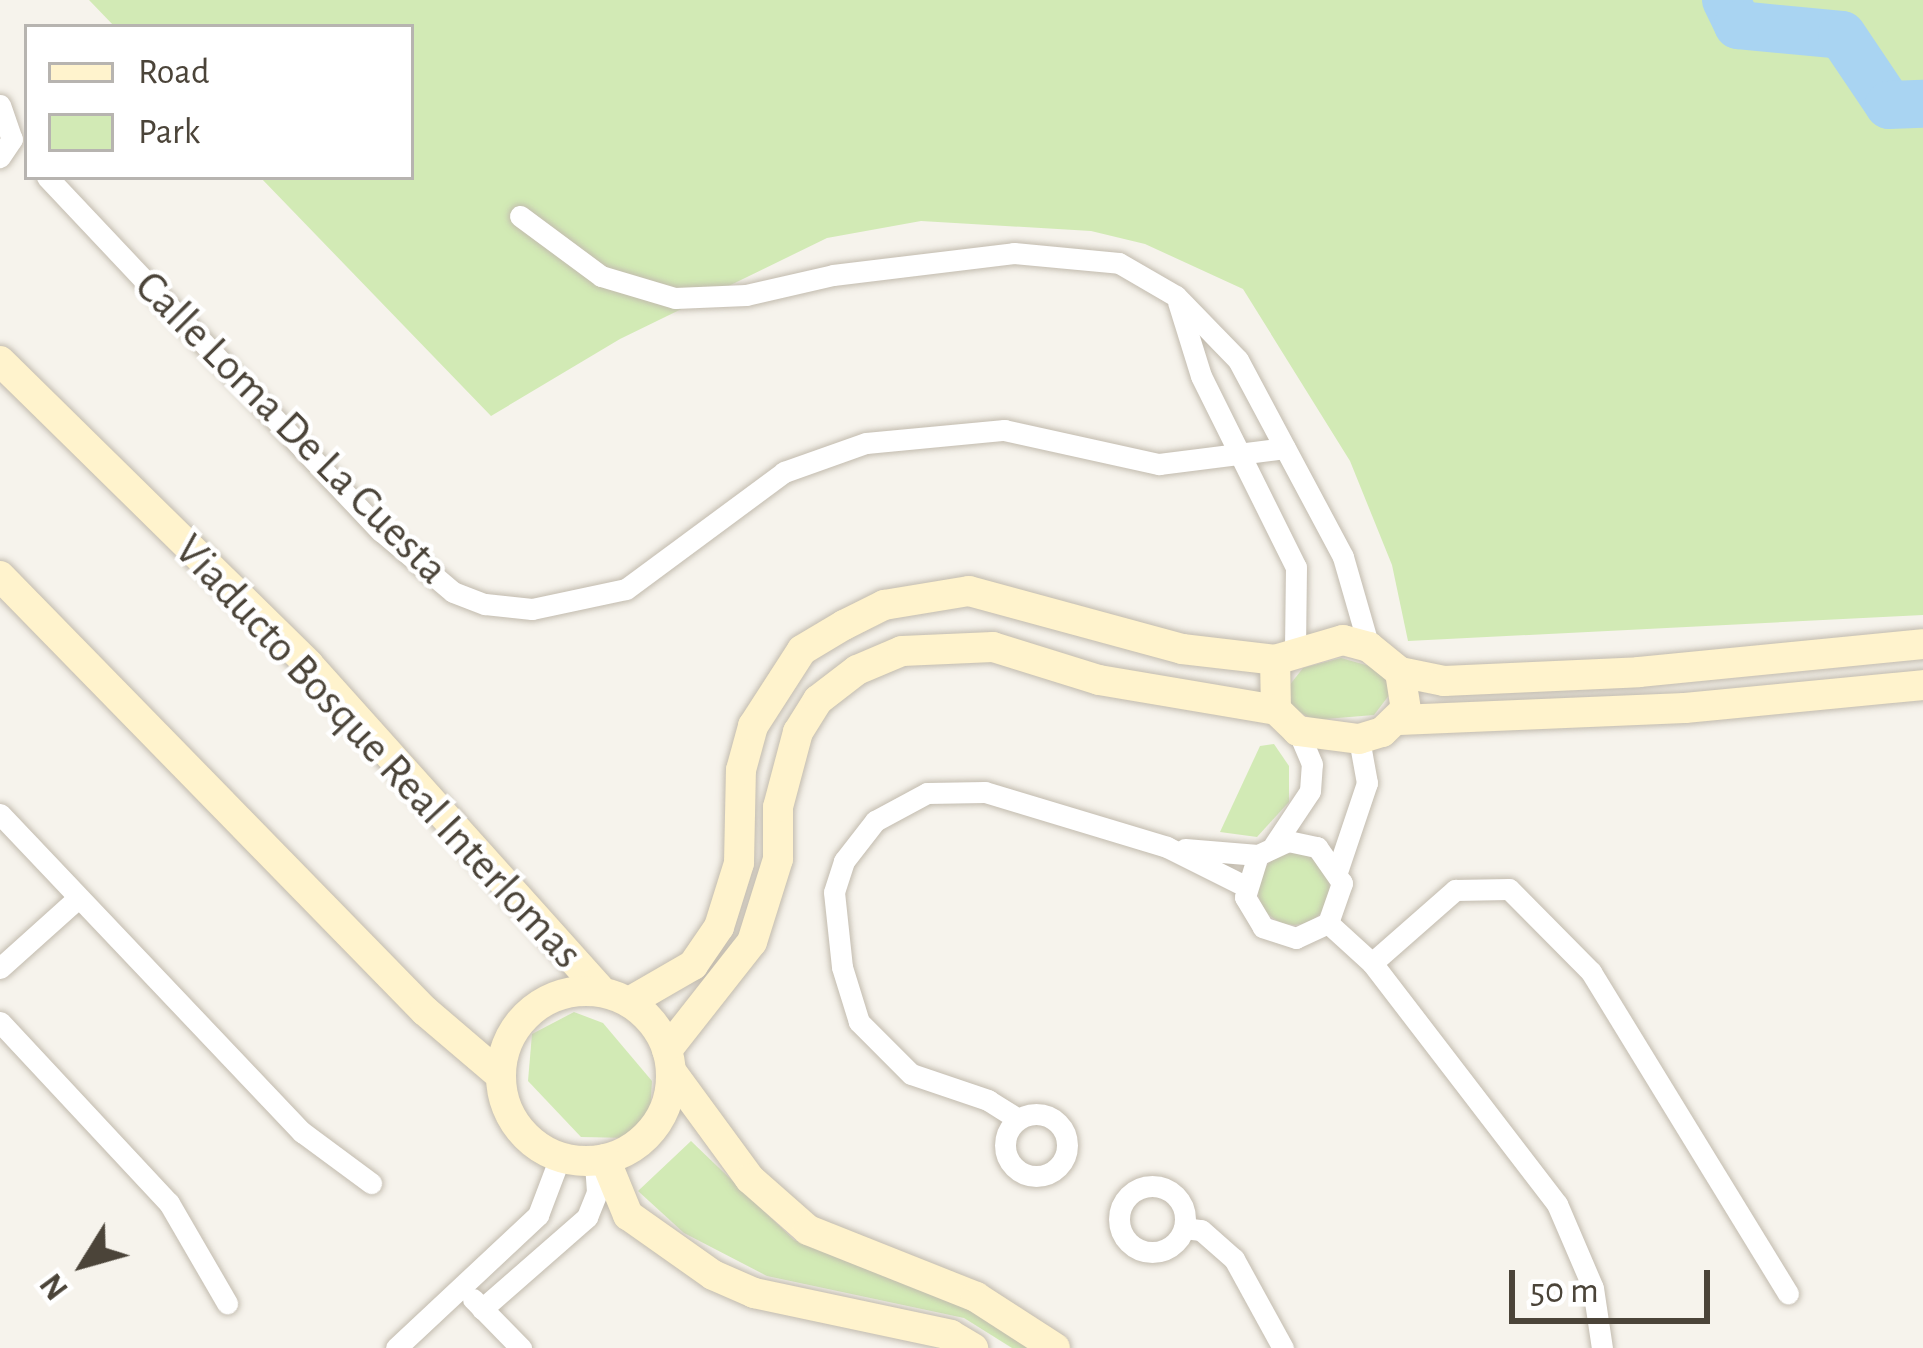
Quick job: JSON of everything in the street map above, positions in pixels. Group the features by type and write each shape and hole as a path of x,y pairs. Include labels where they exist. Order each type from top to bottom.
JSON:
{"main road":[{"name":"Viaducto Bosque Real Interlomas","path":"0,362 309,665 615,997"},
{"path":"0,576 425,1011 501,1076 520,1129 560,1157 600,1160 636,1145 659,1120 669,1060 752,942 778,859 778,807 798,732 818,700 857,670 902,651 993,647 1117,684 1359,739 1399,721 1685,708 1923,685"},
{"path":"501,1076 508,1039 531,1010 564,993 615,997 693,965 719,927 739,862 741,770 753,726 802,650 884,605 969,591 1182,649 1285,655 1343,640 1369,647 1400,672 1444,681 1596,674 1923,644"},
{"path":"1285,655 1287,721"},
{"path":"1399,721 1408,694 1400,672"},
{"path":"615,997 669,1060 750,1179 808,1230 976,1298 1055,1348"},
{"path":"600,1160 628,1215 713,1275 754,1293 951,1335 973,1348"}],"street":[{"path":"0,105 13,151"},
{"name":"Calle Loma De La Cuesta","path":"49,180 381,531 453,592 485,604 532,609 626,589 784,472 866,442 1004,430 1159,464 1285,448"},
{"path":"520,216 602,276 675,298 746,295 833,275 1014,253 1119,263 1176,296 1238,360 1343,557 1369,647"},
{"path":"1176,296 1201,376 1296,567 1285,655"},
{"path":"1287,721 1312,764 1310,791 1245,886 1251,914 1278,935 1296,938 1328,923 1342,898 1338,869 1367,783 1359,739"},
{"path":"1018,1119 988,1100 911,1074 860,1022 833,922 844,861 896,805 954,790 1057,808 1167,847 1245,886"},
{"path":"0,814 302,1132 371,1183"},
{"path":"1167,847 1266,850 1303,842 1338,869"},
{"path":"1372,963 1456,890 1509,889 1591,972 1788,1294"},
{"path":"0,968 78,898"},
{"path":"1328,923 1372,963 1557,1204 1594,1288 1602,1348"},
{"path":"0,1022 169,1203 227,1303"},
{"path":"396,1348 538,1215 560,1157"},
{"path":"482,1309 587,1217 597,1192 600,1160"},
{"path":"1184,1228 1201,1229 1234,1259 1283,1348"},
{"path":"460,1285 521,1348"}],"green space":[{"path":"89,0 1923,0 1923,615 1408,641 1392,565 1350,461 1243,289 1145,244 1091,231 921,221 827,238 620,339 491,416 263,180 414,180 414,24 112,24"},
{"path":"1341,658 1380,669 1388,680 1390,694 1374,715 1313,720 1287,704 1285,691 1303,668"},
{"path":"1274,744 1289,766 1289,802 1257,837 1220,832 1260,746"},
{"path":"1294,853 1319,864 1330,889 1319,914 1294,925 1269,914 1258,889 1269,864"},
{"path":"574,1012 603,1023 652,1081 650,1113 628,1138 581,1137 528,1081 532,1034"},
{"path":"691,1141 794,1240 971,1309 1033,1348 1012,1348 964,1318 767,1276 684,1233 638,1191"}],"waterway":[{"path":"1726,0 1738,25 1842,35 1889,105 1923,104"}]}
